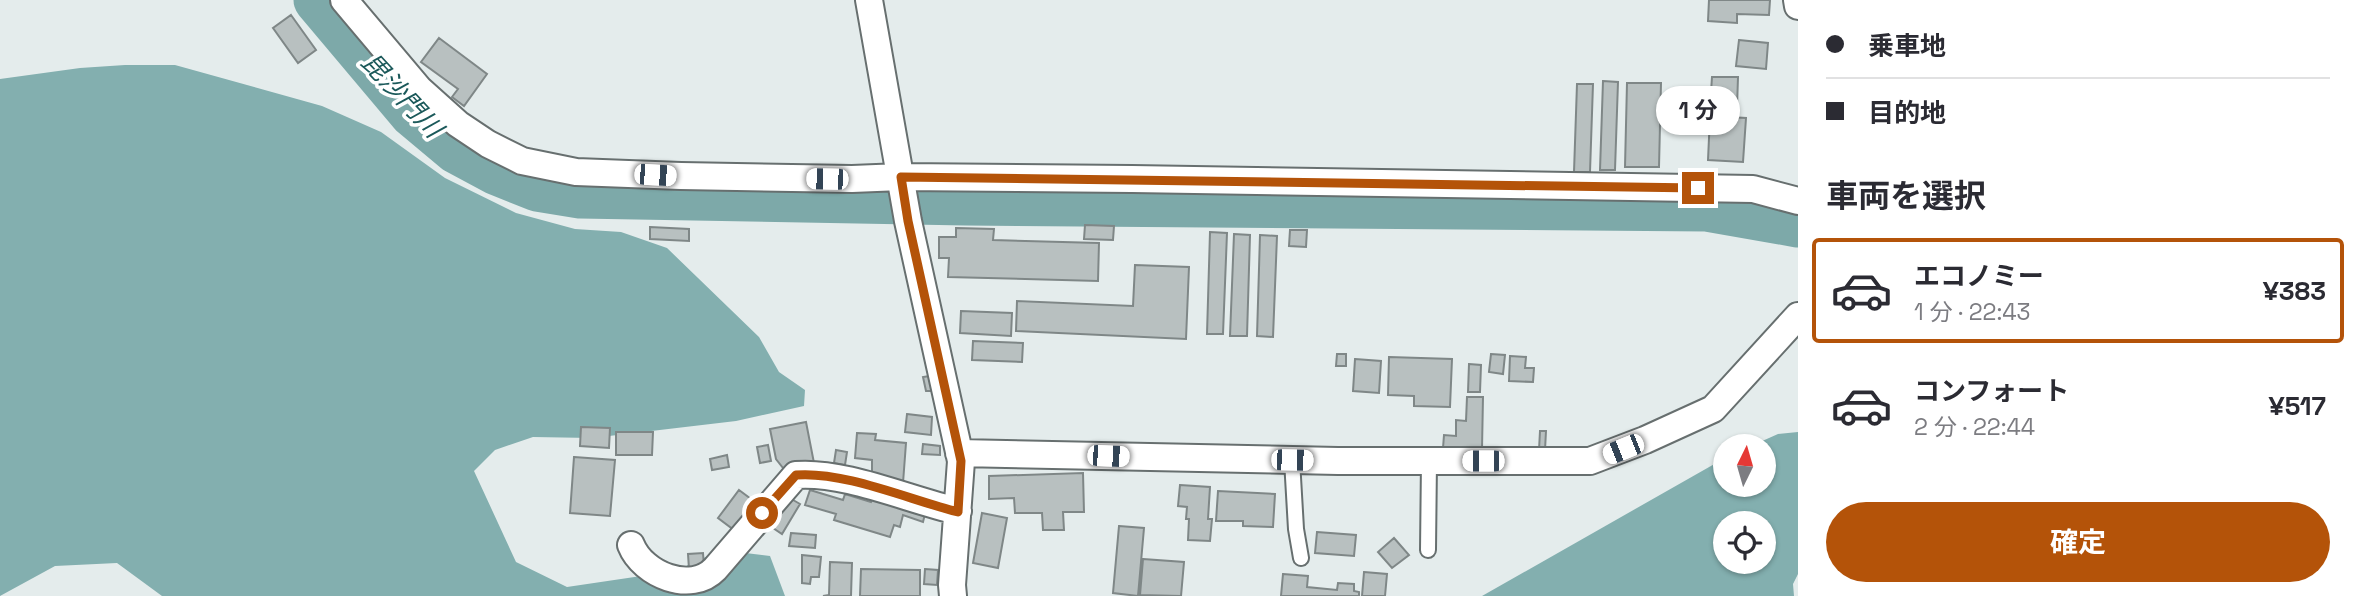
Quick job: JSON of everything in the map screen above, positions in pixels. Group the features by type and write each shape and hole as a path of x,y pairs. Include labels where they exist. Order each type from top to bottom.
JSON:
{"street":[{"path":"344,0 419,89 458,124 488,144 522,161 576,172 852,179 901,177 1753,189 1798,201"},
{"path":"869,0 908,221 961,461 953,596"},
{"path":"1797,0 1798,6"},
{"path":"959,453 1292,460 1576,461 1601,458 1700,417 1713,409 1798,316"},
{"path":"631,545 635,555 647,567 675,579 699,580 707,577 796,475 808,474 854,482 958,512"}],"lane":[{"path":"1292,460 1296,529 1301,558"},
{"path":"1428,550 1429,461"}],"shaded area":[{"path":"125,65 175,65 322,106 381,132 445,178 516,213 575,229 621,232 667,248 759,337 779,372 805,390 804,406 736,421 592,438 533,437 495,450 474,471 516,562 567,587 675,571 721,550 770,556 785,596 162,596 117,563 55,566 0,596 0,79"},
{"path":"1798,432 1798,574 1793,584 1794,596 1482,596 1713,465 1713,497 1776,497 1776,435"}],"building":[{"path":"1709,0 1770,0 1769,15 1737,14 1737,23 1708,21"},
{"path":"291,15 316,50 298,63 273,28"},
{"path":"439,38 487,74 464,106 452,97 458,89 421,62"},
{"path":"1739,40 1768,43 1766,69 1736,66"},
{"path":"1712,77 1738,77 1737,108 1710,107"},
{"path":"1603,81 1618,82 1615,170 1600,170"},
{"path":"1627,83 1661,83 1659,167 1625,167"},
{"path":"1577,84 1593,84 1590,172 1574,172"},
{"path":"1710,116 1746,118 1743,162 1708,160"},
{"path":"1085,225 1114,226 1113,240 1084,239"},
{"path":"650,227 689,229 689,241 650,239"},
{"path":"956,228 994,229 993,240 1099,243 1098,281 948,277 949,258 939,258 939,237 956,237"},
{"path":"1290,230 1307,230 1306,247 1289,246"},
{"path":"1210,232 1227,233 1223,334 1207,334"},
{"path":"1234,234 1250,235 1247,336 1230,336"},
{"path":"1260,235 1277,236 1273,337 1257,336"},
{"path":"1135,265 1189,267 1186,339 1016,331 1017,301 1133,306"},
{"path":"961,311 1012,313 1011,336 960,333"},
{"path":"973,341 1023,343 1022,362 972,360"},
{"path":"1337,354 1346,354 1346,366 1336,366"},
{"path":"1491,354 1505,355 1503,374 1489,372"},
{"path":"1510,356 1526,357 1525,368 1534,368 1533,382 1509,381"},
{"path":"1389,357 1452,359 1450,407 1414,406 1414,396 1388,395"},
{"path":"1355,359 1381,361 1379,393 1353,391"},
{"path":"1469,364 1481,365 1480,392 1468,392"},
{"path":"930,376 932,391 926,391 923,377"},
{"path":"1467,397 1483,397 1482,449 1443,448 1444,435 1456,436 1456,420 1466,421"},
{"path":"907,414 932,417 931,435 905,432"},
{"path":"806,422 814,463 783,468 776,459 770,429"},
{"path":"581,427 610,428 609,448 580,446"},
{"path":"1540,431 1546,431 1545,450 1539,450"},
{"path":"616,432 653,432 652,455 616,455"},
{"path":"857,433 876,434 875,440 906,443 903,483 872,476 872,460 855,458"},
{"path":"923,444 940,446 940,455 922,454"},
{"path":"768,445 771,461 760,463 757,447"},
{"path":"836,450 847,452 845,465 834,463"},
{"path":"727,455 729,467 712,470 710,459"},
{"path":"574,457 615,460 610,516 570,513"},
{"path":"1083,473 1084,512 1063,512 1064,530 1043,530 1042,513 1015,513 1014,498 989,499 989,476"},
{"path":"1180,485 1210,487 1210,541 1188,540 1187,507 1178,506"},
{"path":"739,490 755,502 734,530 718,518"},
{"path":"810,490 843,500 845,494 871,502 873,498 925,514 923,522 903,515 900,527 894,525 890,537 834,520 836,514 805,505"},
{"path":"1218,491 1275,494 1273,527 1243,526 1243,521 1216,521"},
{"path":"788,497 800,504 782,534 770,526"},
{"path":"982,513 1007,518 998,568 973,563"},
{"path":"1119,526 1144,528 1138,596 1113,593"},
{"path":"1317,532 1356,535 1354,556 1315,553"},
{"path":"791,533 816,535 815,548 789,546"},
{"path":"1394,538 1409,555 1392,568 1378,552"},
{"path":"703,553 704,567 689,569 688,554"},
{"path":"802,555 821,557 819,577 811,577 810,584 802,583"},
{"path":"1143,559 1184,562 1181,596 1140,595"},
{"path":"830,562 852,563 851,596 823,596 829,595"},
{"path":"861,569 920,570 920,596 860,596"},
{"path":"925,569 938,570 937,585 924,584"},
{"path":"1364,572 1387,574 1385,596 1362,596"},
{"path":"1283,574 1308,576 1307,587 1337,590 1338,583 1354,584 1354,591 1359,592 1359,596 1281,596"}],"waterway":[{"name":"毘沙門川","path":"317,0 413,114 456,150 497,172 537,188 580,195 966,202 1707,208 1798,224"}],"route":[{"path":"762,513 791,479 796,475 808,474 854,482 958,512 961,461 908,221 901,177 1698,188"}]}
